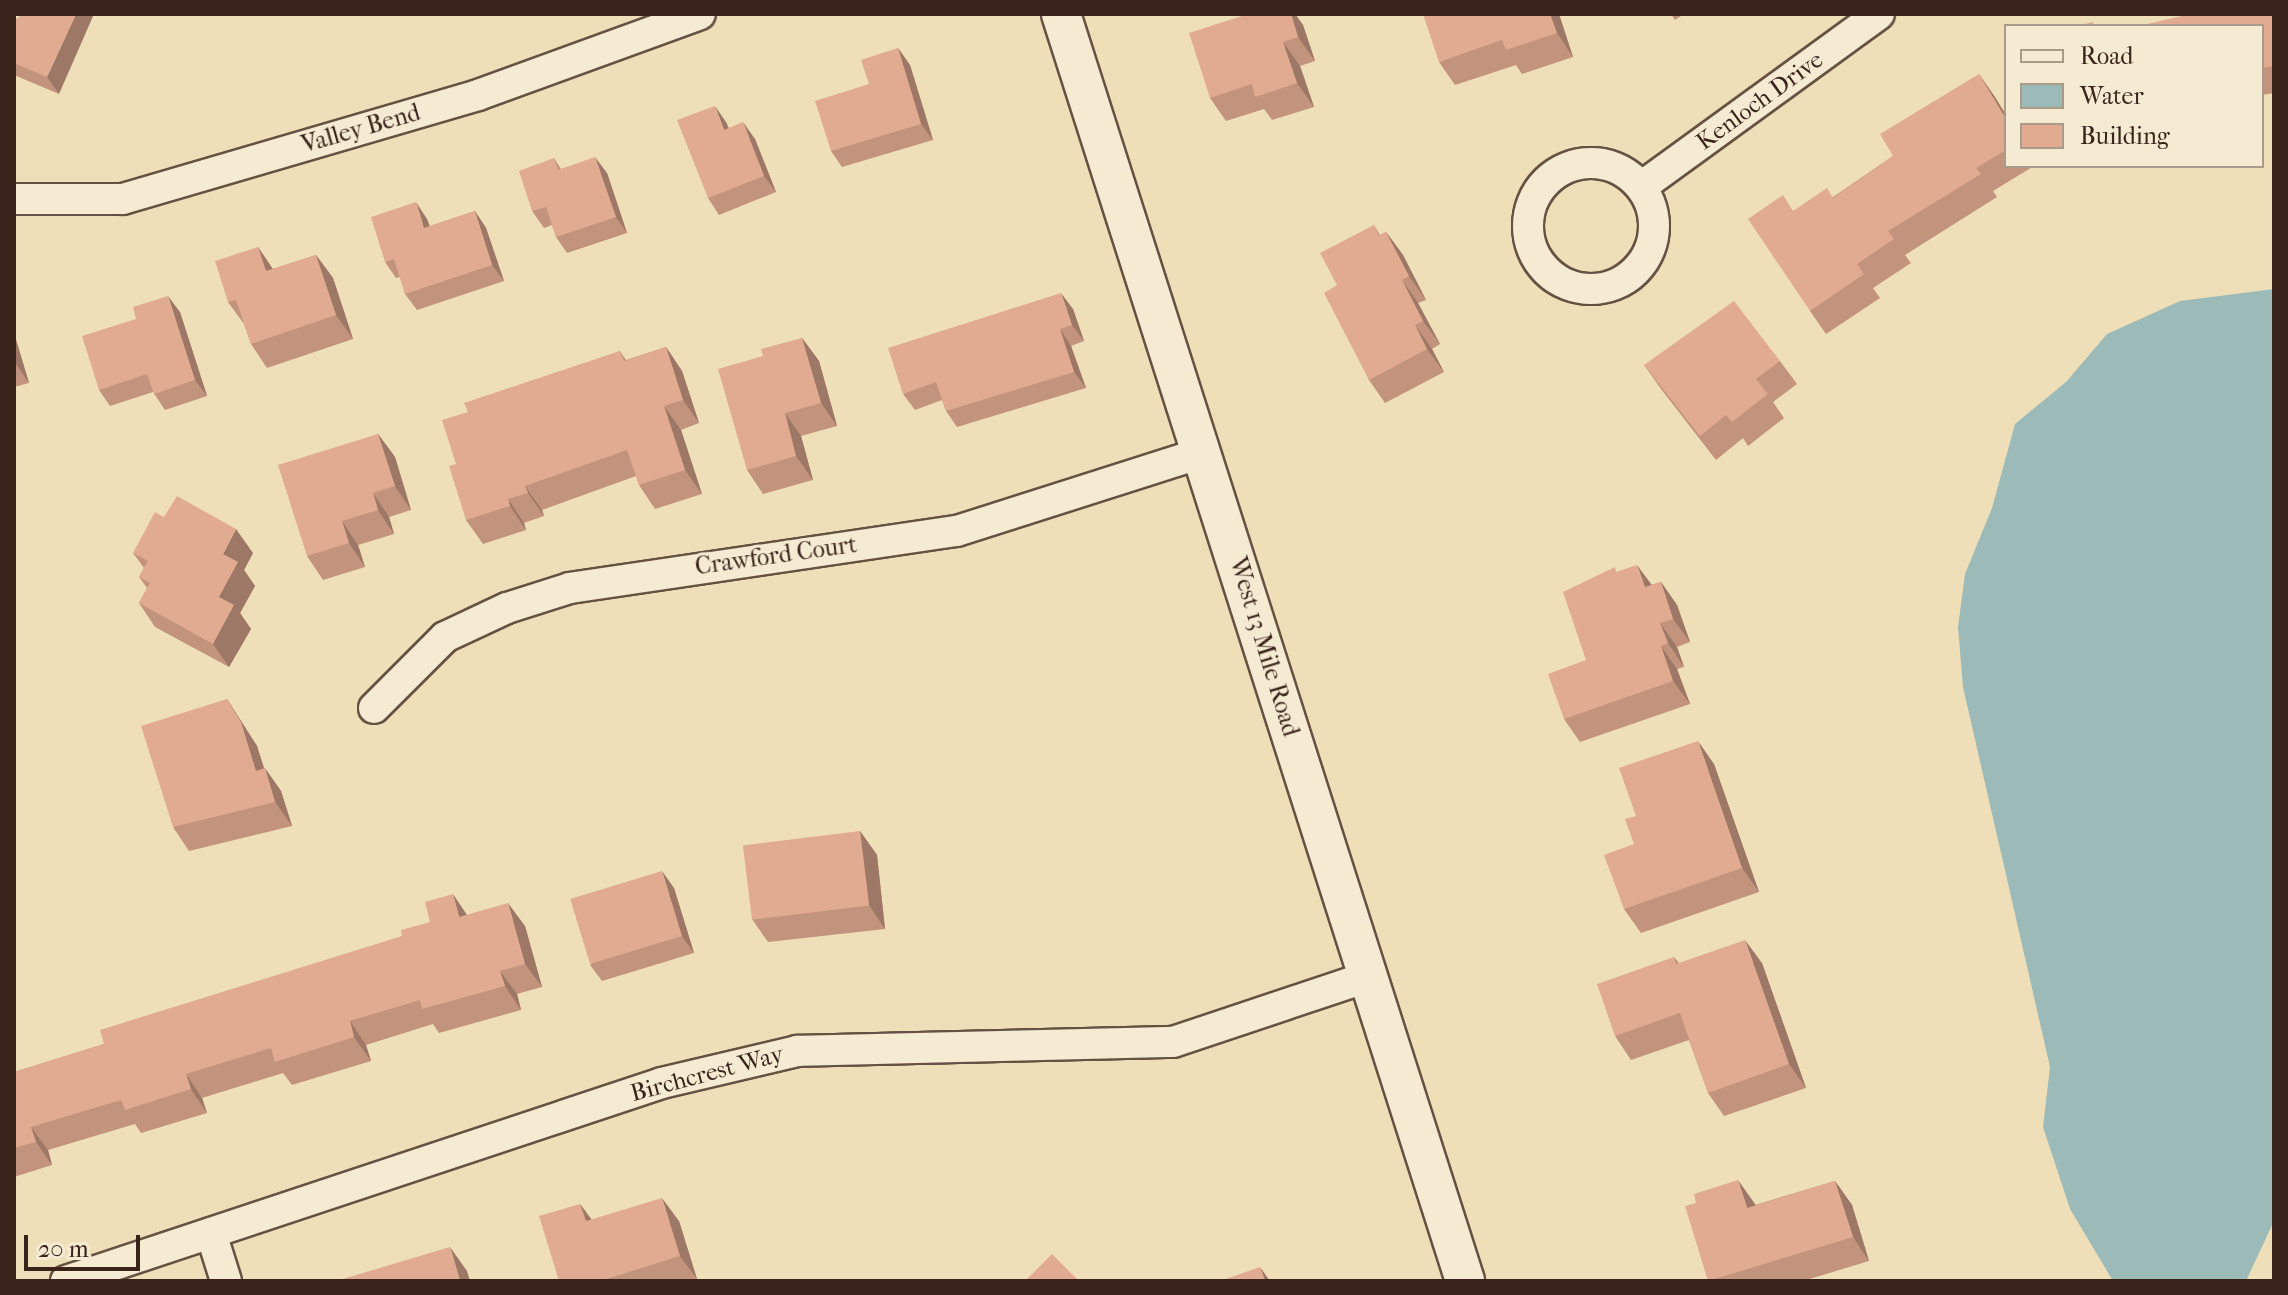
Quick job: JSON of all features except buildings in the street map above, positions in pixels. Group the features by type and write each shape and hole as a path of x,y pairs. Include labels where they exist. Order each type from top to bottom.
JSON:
{"street":[{"name":"Valley Bend","path":"14,199 123,199 478,95 700,14"},
{"name":"West 13 Mile Road","path":"1061,14 1204,452 1465,1281"},
{"name":"Kenloch Drive","path":"1641,187 1879,14"},
{"path":"1599,163 1623,171 1641,187 1653,210 1654,235 1646,259 1630,277 1607,288 1583,290 1559,282 1540,266 1529,243 1527,218 1535,195 1552,176 1574,164 1599,163"},
{"name":"Crawford Court","path":"374,708 445,637 507,608 570,588 957,531 1204,452"},
{"name":"Birchcrest Way","path":"66,1281 662,1083 797,1051 1173,1042 1367,977"},
{"path":"211,1233 226,1281"}],"water":[{"path":"2274,289 2274,1221 2246,1281 2113,1281 2070,1209 2043,1127 2050,1067 1963,687 1958,627 1965,574 1992,508 2015,424 2066,382 2107,334 2180,301"}]}
